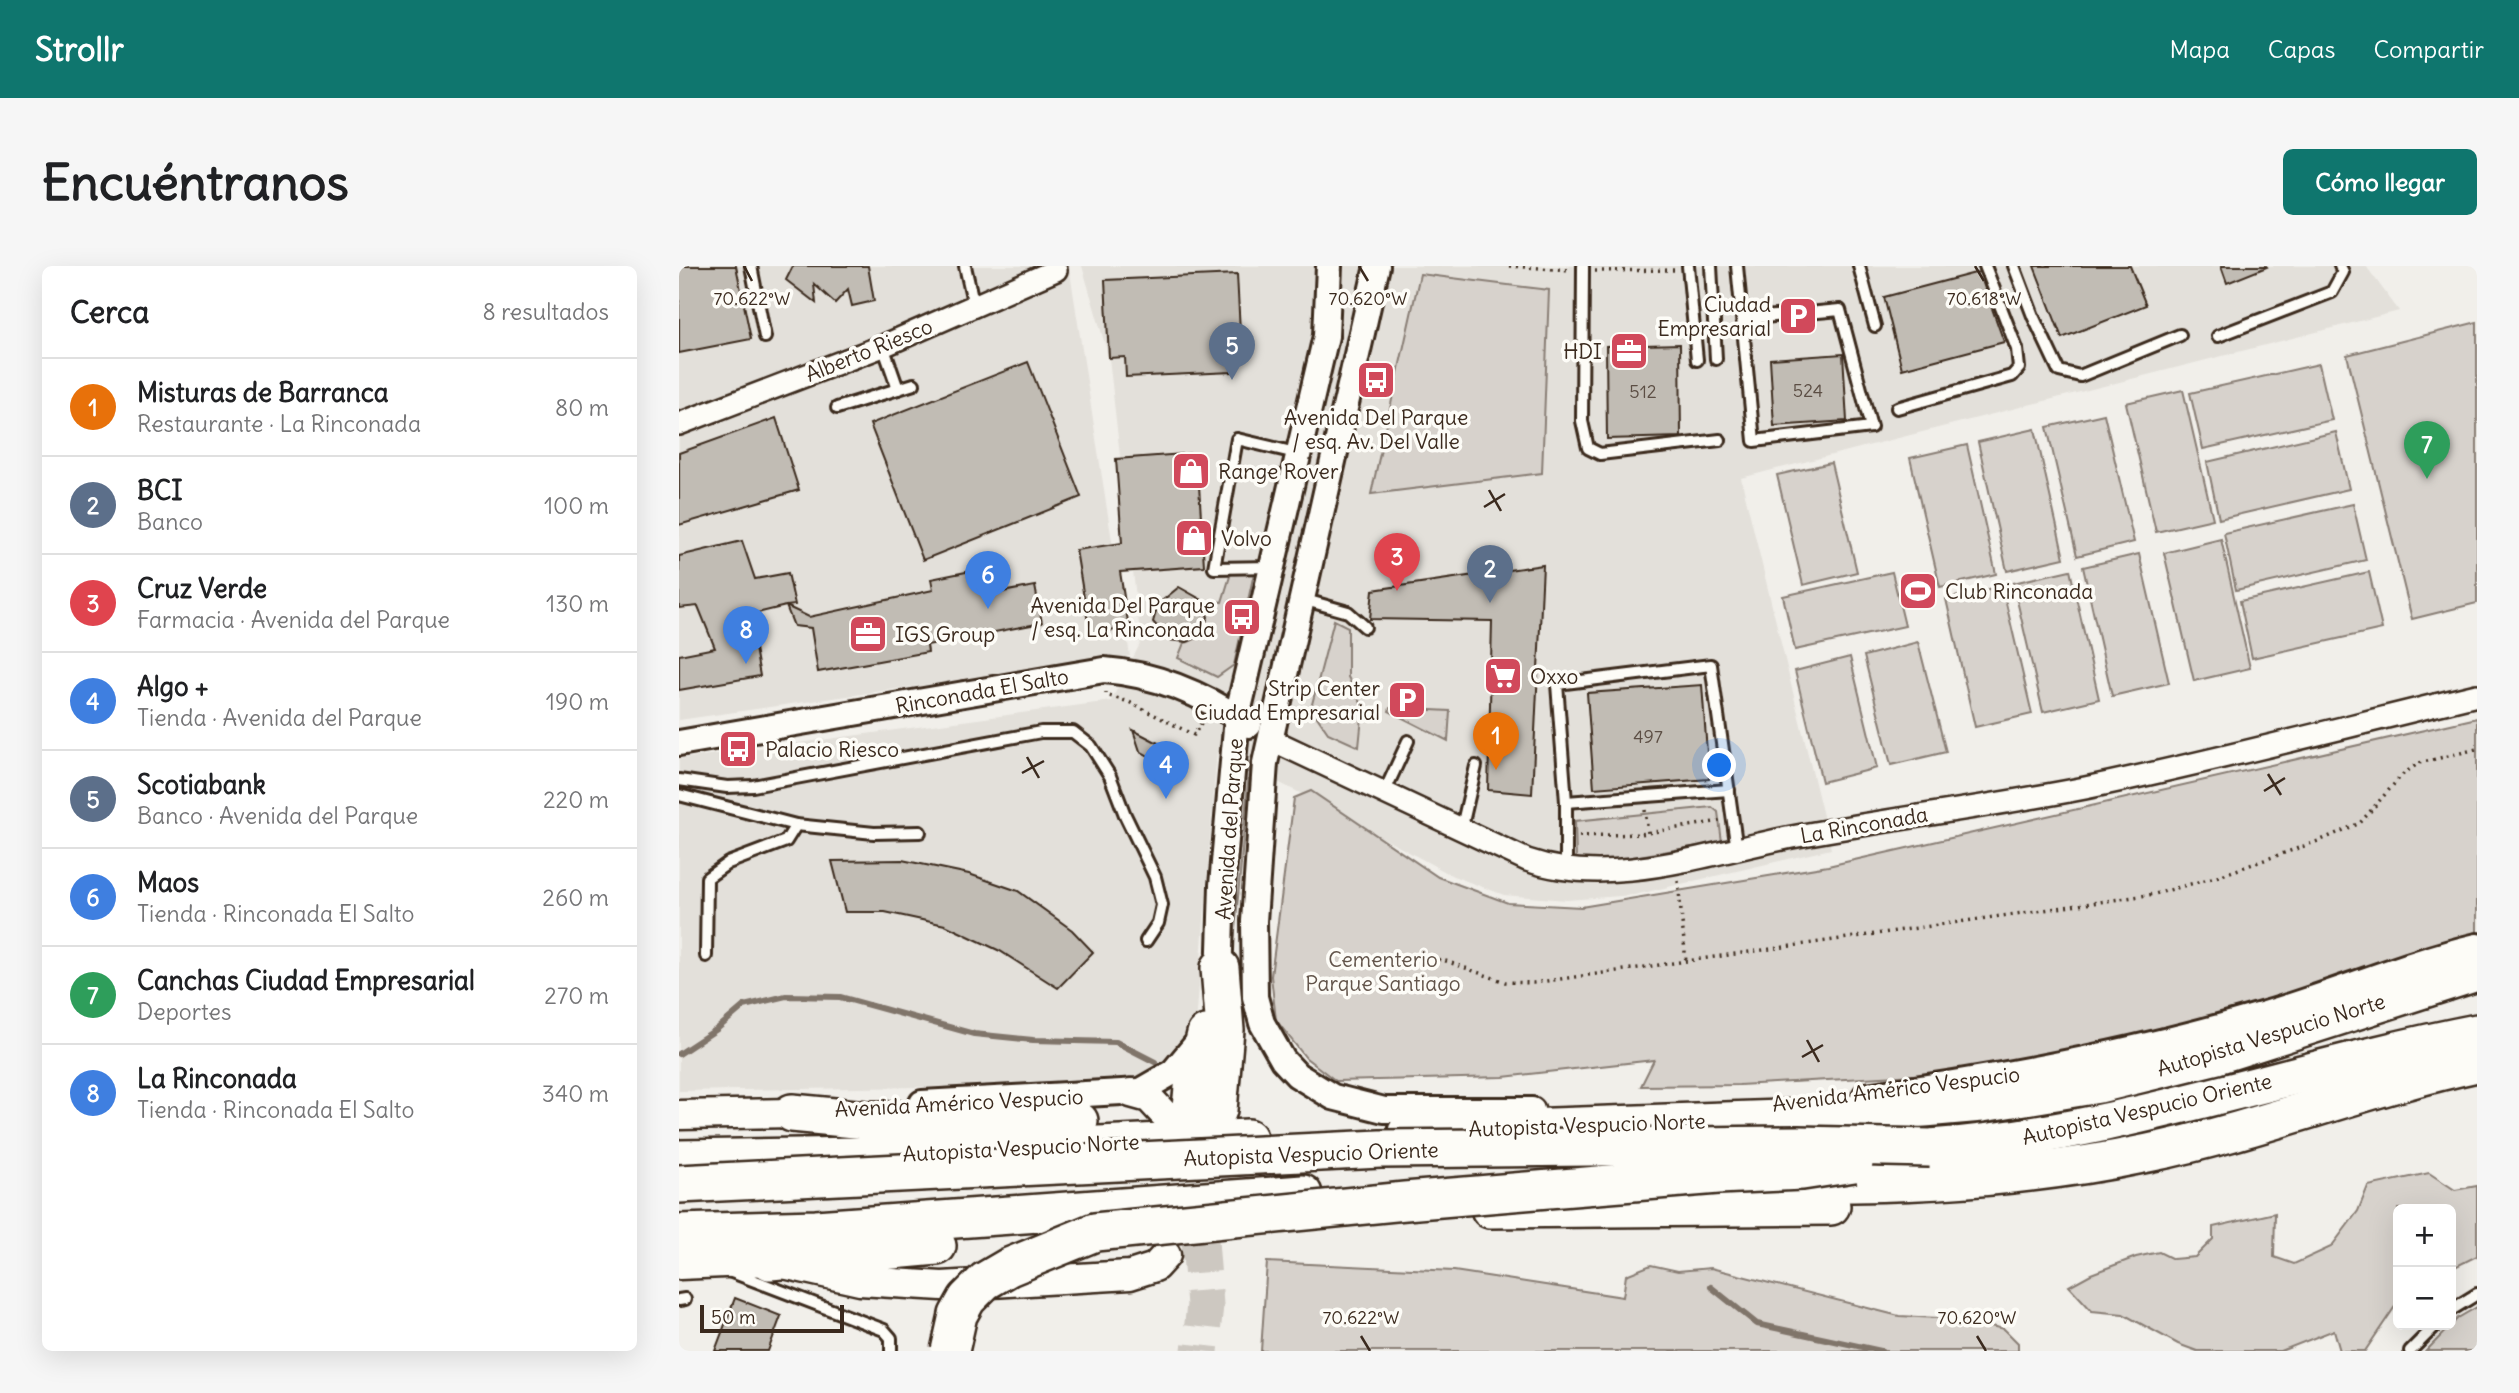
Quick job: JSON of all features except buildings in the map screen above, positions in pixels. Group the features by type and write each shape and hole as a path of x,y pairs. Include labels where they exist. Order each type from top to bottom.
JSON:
{"highway":[{"path":"1190,1114 1225,1030 1237,969"},
{"name":"Autopista Vespucio Norte","path":"679,1159 863,1156 1272,1137 1809,1118 1925,1110 2099,1084 2276,1038 2477,972"},
{"name":"Autopista Vespucio Oriente","path":"2276,1038 2477,999"},
{"path":"1190,1114 1193,1088 1209,1023"},
{"name":"Autopista Vespucio Oriente","path":"679,1184 1380,1149 1784,1145 1930,1148 1980,1144 2077,1129 2477,1033"},
{"path":"1419,1211 1745,1209 1868,1204 1993,1191 2045,1181 2276,1119 2391,1083 2477,1063"},
{"path":"792,1113 866,1120 1124,1122 1272,1137"},
{"path":"770,1261 1419,1200 1718,1175 1802,1171 1930,1148"},
{"path":"679,1233 816,1229 974,1219 1324,1192 1555,1183 1904,1182 2021,1173 2148,1153"},
{"path":"694,1260 974,1219"},
{"path":"950,1351 958,1315 967,1299 985,1281 1009,1266 1095,1232"}],"main road":[{"path":"1131,1093 1190,1114"},
{"name":"Avenida Américo Vespucio","path":"679,1115 792,1113"},
{"path":"679,1265 694,1260 770,1261 860,1281 942,1286 1130,1275 1155,1267 1166,1255"}],"street":[{"name":"Avenida del Parque","path":"1237,969 1221,885 1237,717 1326,335 1329,266"},
{"name":"Avenida del Parque","path":"1209,1023 1237,969 1270,739 1377,266"},
{"name":"Alberto Riesco","path":"679,424 883,346 1056,270"},
{"name":"Rinconada El Salto","path":"679,743 1104,670 1141,672 1213,702 1270,739"},
{"name":"La Rinconada","path":"1270,739 1527,860 1566,871 1597,872 1676,862 1790,838 2085,788 2477,695"},
{"name":"Avenida Américo Vespucio","path":"1237,969 1283,1059 1314,1087 1354,1105 1397,1111 1700,1109 1814,1103 1971,1082 2102,1058 2267,1014 2477,946"},
{"name":"Avenida Américo Vespucio","path":"792,1113 846,1107 1131,1093 1152,1086 1179,1067 1209,1023"}],"lane":[{"path":"751,266 765,337"},
{"path":"965,266 974,306"},
{"path":"1711,266 1716,359"},
{"path":"1737,266 1754,441 1871,427 1840,310 1743,319"},
{"path":"1859,266 1875,326"},
{"path":"1897,408 2012,376 2019,368 2017,349 1986,266"},
{"path":"2014,266 2033,316 2059,371 2080,376 2180,335"},
{"path":"2218,336 2332,292 2343,272 2340,266"},
{"path":"1688,267 1697,360"},
{"path":"1583,268 1582,421 1588,448 1600,454 1720,440"},
{"path":"883,346 898,389"},
{"path":"837,408 914,384"},
{"path":"1273,567 1214,568 1237,439 1300,454"},
{"path":"1303,599 1348,612 1365,627"},
{"path":"1566,871 1566,802 1556,684 1711,665 1737,850"},
{"path":"679,780 727,787 753,786 1041,732 1073,732 1091,746 1110,776 1125,815 1155,877 1162,905 1158,923 1146,941"},
{"path":"1384,793 1408,741"},
{"path":"1461,831 1476,766"},
{"path":"1566,802 1729,790"},
{"path":"679,795 796,825 874,833 920,832"},
{"path":"706,956 707,877 728,863 786,841 796,825"},
{"path":"694,1260 884,1330 891,1338 891,1351"},
{"path":"2456,1307 2477,1294"},
{"path":"2410,1351 2431,1330"}],"path":[{"path":"1509,266 1688,267"},
{"path":"1104,670 1107,695 1129,702 1194,735"},
{"path":"1383,963 1419,957 1443,960 1505,982 1533,983 2155,894 2219,876 2321,840 2360,823 2402,775 2419,763 2477,749"},
{"path":"1644,797 1648,833"},
{"path":"1566,835 1596,838 1648,833 1733,818"},
{"path":"1676,862 1686,962"}],"shaded area":[{"path":"679,266 1069,266 1130,656 679,720"},
{"path":"1082,266 2366,266 2399,311 1741,478 1831,849 1634,895 1567,900 1504,895 1453,876 1298,792 1217,752 1196,1025 1161,1069 1108,1084 679,1091 679,759 1111,701 1141,642 1109,358"}],"green space":[{"path":"1420,274 1549,290 1542,473 1371,494"},
{"path":"2477,322 2477,603 2412,619 2347,355"},
{"path":"2319,364 2332,420 2203,449 2190,393"},
{"path":"2183,390 2213,519 2156,532 2126,403"},
{"path":"2104,414 2134,542 2077,556 2047,427"},
{"path":"2035,429 2064,558 2007,571 1978,442"},
{"path":"2336,432 2349,489 2219,519 2207,462"},
{"path":"1967,445 1996,574 1940,587 1910,458"},
{"path":"1831,463 1857,572 1803,585 1777,475"},
{"path":"2353,504 2366,560 2236,590 2224,533"},
{"path":"2221,539 2250,668 2194,681 2164,553"},
{"path":"2139,554 2169,683 2112,696 2083,567"},
{"path":"2070,570 2099,699 2043,712 2013,583"},
{"path":"1892,572 1905,626 1795,650 1783,596"},
{"path":"2369,572 2382,629 2252,658 2240,601"},
{"path":"1231,573 1254,573 1234,665 1217,677 1178,658 1184,643 1198,637 1202,632 1210,600 1222,602"},
{"path":"2002,586 2032,714 1975,727 1946,599"},
{"path":"1334,620 1348,627 1348,677 1363,707 1359,747 1328,733 1311,708"},
{"path":"1918,642 1946,752 1891,765 1864,656"},
{"path":"1850,657 1877,768 1822,782 1795,671"},
{"path":"1390,708 1450,711 1448,741 1389,711"},
{"name":"Cementerio Parque Santiago","path":"2477,718 2477,940 2093,1052 1970,1072 1739,1085 1641,1086 1654,1060 1503,1077 1336,1081 1306,1058 1276,1020 1271,976 1294,798 1311,791 1438,877 1508,903 1581,907 1828,866"},
{"path":"1243,760 1250,762 1231,976 1229,916"},
{"path":"1712,807 1718,812 1722,842 1609,861 1576,861 1575,821"},
{"path":"2429,1173 2455,1190 2477,1186 2477,1256 2456,1266 2456,1204 2393,1204 2393,1309 2365,1351 2340,1351 2334,1330 2281,1351 2197,1351 2178,1344 2123,1314 2092,1311 2069,1286 2091,1274 2136,1257 2159,1252 2173,1259 2195,1257 2213,1239 2213,1227 2275,1213 2274,1257 2294,1264 2331,1247 2358,1211 2368,1186"},
{"path":"1267,1262 1454,1271 1623,1297 1626,1275 1651,1265 1678,1271 1711,1268 1899,1316 1958,1319 2004,1329 2018,1343 2018,1351 1261,1351"},
{"path":"2477,1307 2477,1351 2426,1351 2446,1330 2456,1330 2458,1318"}],"waterway":[{"path":"679,1054 717,1029 744,1006 786,996 840,997 974,1034 1033,1040 1116,1042 1155,1062"},
{"path":"1711,1287 1757,1324 1881,1351"}],"tunnel":[{"path":"1191,1126 1205,1305 1200,1351"}],"place":[{"name":"Ciudad Empresarial","path":"1798,316"},
{"name":"HDI","path":"1629,351"},
{"name":"Scotiabank","path":"1232,380"},
{"name":"Avenida Del Parque / esq. Av. Del Valle","path":"1376,380"},
{"name":"Range Rover","path":"1191,471"},
{"name":"Canchas Ciudad Empresarial","path":"2427,479"},
{"name":"Volvo","path":"1194,538"},
{"name":"Cruz Verde","path":"1397,591"},
{"name":"Club Rinconada","path":"1918,591"},
{"name":"BCI","path":"1490,603"},
{"name":"Maos","path":"988,609"},
{"name":"Avenida Del Parque / esq. La Rinconada","path":"1242,617"},
{"name":"IGS Group","path":"868,634"},
{"name":"La Rinconada","path":"746,664"},
{"name":"Oxxo","path":"1503,676"},
{"name":"Strip Center Ciudad Empresarial","path":"1407,700"},
{"name":"Palacio Riesco","path":"738,749"},
{"name":"Misturas de Barranca","path":"1496,770"},
{"name":"Algo +","path":"1166,799"}]}
